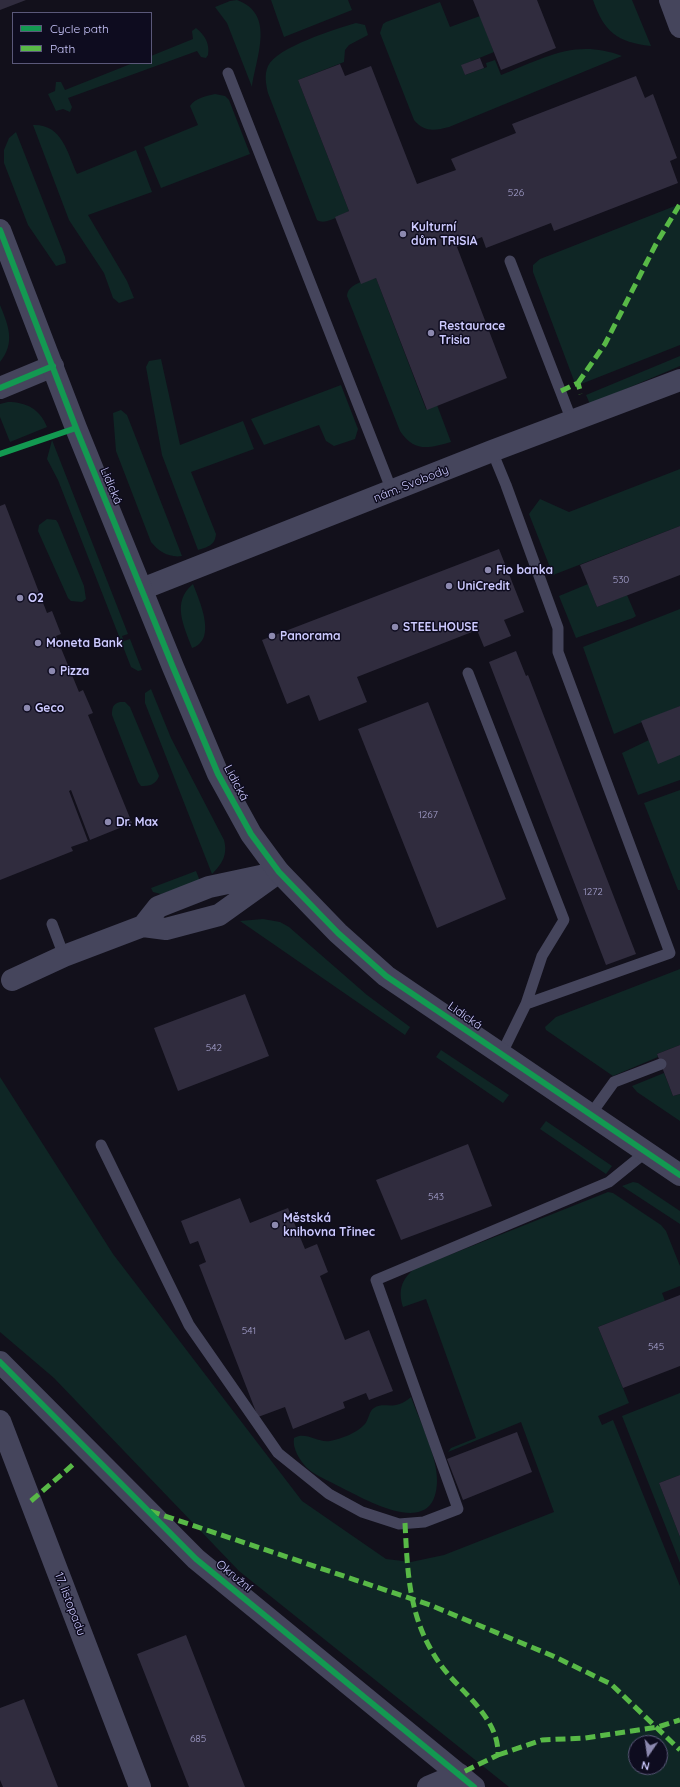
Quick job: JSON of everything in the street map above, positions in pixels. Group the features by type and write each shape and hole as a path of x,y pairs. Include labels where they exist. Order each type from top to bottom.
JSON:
{"street":[{"path":"670,0 680,26"},
{"name":"Lidická","path":"0,230 86,455 142,589 172,667 218,774 251,834 279,872 338,933 386,976 680,1174"},
{"path":"0,388 53,366"},
{"name":"nám. Svobody","path":"142,589 492,451 680,380"},
{"path":"144,926 158,907 209,887 279,872"},
{"path":"12,980 64,956 144,926 166,929 219,915 279,872"},
{"name":"Okružní","path":"0,1362 196,1559 466,1781"},
{"name":"17. listopadu","path":"0,1421 140,1787"},
{"path":"428,1787 466,1781"}],"lane":[{"path":"228,73 392,491"},
{"path":"510,261 572,421"},
{"path":"492,451 506,485 558,628 558,652 670,953 526,1004"},
{"path":"468,673 564,920 542,956 526,1004 501,1054"},
{"path":"52,924 64,956"},
{"path":"591,1114 614,1082 661,1064"},
{"path":"101,1145 189,1325 278,1453 329,1494 362,1512 399,1524 424,1522 458,1509 376,1280 609,1182 646,1152"}],"green space":[{"path":"237,0 249,7 256,15 260,26 261,38 252,87 227,23 215,7"},
{"path":"271,0 348,0 352,10 284,37"},
{"path":"593,0 632,0 651,46 629,42 613,34 602,20"},
{"path":"440,2 450,27 480,16 494,52 462,65 465,75 487,67 486,63 495,60 501,75 560,52 575,50 590,49 605,51 622,56 449,127 434,130 426,129 414,120 380,33 383,24 386,22"},
{"path":"356,23 365,25 368,35 349,45 345,50 344,62 298,80 349,211 325,222 317,220 268,93 266,73 268,66 283,52 308,40"},
{"path":"196,28 204,37 208,47 208,55 206,58 201,57 197,51 68,98 72,107 70,112 63,109 56,111 48,94 55,91 56,82 61,82 65,90 130,64 152,64 152,56 193,39 192,31"},
{"path":"215,94 225,96 229,100 250,154 161,188 144,147 198,125 190,106 198,99"},
{"path":"33,125 51,129 57,134 66,149 77,174 136,150 152,192 88,215 127,281 134,298 119,303 113,298 104,273 69,220"},
{"path":"16,132 65,257 66,263 56,266 28,225 4,163 4,150 9,138"},
{"path":"680,204 680,345 576,386 533,272 533,265 540,259"},
{"path":"376,278 426,409 437,405 451,442 429,447 417,446 411,443 400,431 347,296 348,292 354,285"},
{"path":"0,305 8,327 9,340 5,355 0,362"},
{"path":"680,356 680,366 590,404 586,395"},
{"path":"161,359 180,445 243,421 254,449 191,472 216,534 212,544 198,550 162,455 146,367 149,361"},
{"path":"341,385 358,429 355,439 334,446 326,441 319,425 264,445 251,419"},
{"path":"8,402 21,403 32,408 44,421 47,427 10,442 0,417 0,404"},
{"path":"121,410 127,415 182,556 165,554 151,542 116,451 113,413"},
{"path":"52,440 128,634 122,636 124,641 130,639 142,670 138,671 131,667 58,480 47,459"},
{"path":"680,469 680,526 553,575 529,514 540,499 569,512"},
{"path":"47,519 56,520 58,523 84,586 86,599 82,602 71,601 68,598 38,531 39,525"},
{"path":"193,584 202,609 205,628 204,637 200,644 192,648 183,623 181,606 182,598"},
{"path":"588,584 597,607 627,595 636,616 576,638 559,596"},
{"path":"680,609 680,706 614,734 583,647"},
{"path":"151,689 171,738 224,840 225,855 219,867 212,874 145,703 145,693"},
{"path":"120,702 125,702 130,707 159,776 156,781 147,786 141,786 138,782 112,715 113,706"},
{"path":"649,740 680,755 680,780 638,795 622,753"},
{"path":"680,790 680,890 678,890 644,803"},
{"path":"196,871 200,881 161,894 153,892 151,888"},
{"path":"263,919 280,922 289,927 367,995 410,1027 405,1035 240,921"},
{"path":"680,969 680,1045 657,1054 658,1057 613,1076 546,1030 545,1027 556,1017"},
{"path":"441,1050 509,1095 503,1103 436,1057"},
{"path":"664,1073 673,1096 680,1094 680,1121 637,1092 632,1086"},
{"path":"0,1077 113,1254 302,1501 386,1559 411,1562 444,1555 554,1512 521,1422 448,1452 451,1448 476,1438 426,1299 403,1307 401,1291 406,1277 414,1269 608,1192 613,1193 661,1225 666,1231 680,1266 680,1286 662,1293 665,1301 598,1327 629,1403 598,1416 602,1425 613,1420 680,1586 680,1787 509,1787 239,1571 54,1378 0,1332"},
{"path":"546,1121 612,1166 606,1174 540,1129"},
{"path":"633,1182 638,1183 680,1211 680,1224 622,1186"},
{"path":"680,1393 680,1475 659,1483 680,1537 680,1563 622,1416"},
{"path":"411,1397 431,1450 436,1472 437,1481 434,1498 426,1508 415,1513 402,1512 372,1503 316,1474 307,1468 297,1454 294,1446 294,1438 298,1436 307,1436 325,1441 344,1437 362,1427 374,1408 382,1405 400,1404"}],"building":[{"path":"0,0 26,0 0,10"},
{"path":"473,0 537,0 556,48 501,70"},
{"path":"480,58 484,68 465,75 461,65"},
{"path":"340,64 345,76 371,66 417,184 456,170 451,159 516,133 512,124 636,76 645,98 653,94 677,158 670,161 678,183 554,231 551,223 486,248 482,237 457,247 507,378 427,410 376,278 361,284 335,217 349,211 298,80"},
{"path":"5,504 47,613 52,611 61,634 56,636 79,692 83,690 93,713 88,715 132,823 90,840 71,790 69,791 88,841 71,847 73,851 0,880 0,506"},
{"path":"680,526 680,575 597,607 580,565"},
{"path":"499,549 524,612 504,620 511,636 484,647 477,630 357,677 367,702 319,721 309,695 287,704 262,640"},
{"path":"516,651 526,676 528,675 636,954 606,965 489,662"},
{"path":"428,702 506,899 437,928 358,729"},
{"path":"680,706 680,755 658,764 641,721"},
{"path":"245,994 269,1056 178,1091 154,1028"},
{"path":"680,1045 680,1094 673,1096 657,1054"},
{"path":"468,1144 492,1206 401,1240 376,1180"},
{"path":"240,1198 250,1223 288,1208 305,1249 317,1244 328,1272 320,1276 345,1340 369,1330 393,1391 369,1400 366,1393 343,1402 345,1408 293,1429 285,1407 258,1417 199,1265 206,1262 198,1241 190,1244 181,1221"},
{"path":"680,1295 680,1366 623,1388 598,1327"},
{"path":"517,1432 532,1472 463,1500 447,1459"},
{"path":"680,1475 680,1537 659,1483"},
{"path":"186,1635 245,1787 189,1787 137,1654"},
{"path":"24,1699 58,1787 3,1787 0,1780 0,1708"}],"marked path":[{"path":"578,383 605,344 656,244 680,204"},
{"path":"561,391 578,383 581,394"},
{"path":"31,1501 76,1462"},
{"path":"150,1511 430,1605 553,1656 611,1684 680,1750"},
{"path":"405,1523 411,1595 424,1636 443,1668 486,1718 493,1729 497,1742 498,1755 459,1774"},
{"path":"498,1755 542,1740 585,1738 658,1727 680,1720"}],"cycle path":[{"path":"0,230 76,428 173,667 218,774 251,834 279,872 338,933 386,976 680,1175"},
{"path":"0,388 53,366"},
{"path":"0,454 76,428"},
{"path":"0,1362 196,1559 474,1787"}],"place":[{"name":"Kulturní dům TRISIA","path":"403,234"},
{"name":"Restaurace Trisia","path":"431,333"},
{"name":"Fio banka","path":"488,570"},
{"name":"UniCredit","path":"449,586"},
{"name":"O2","path":"20,598"},
{"name":"STEELHOUSE","path":"395,627"},
{"name":"Panorama","path":"272,636"},
{"name":"Moneta Bank","path":"38,643"},
{"name":"Pizza","path":"52,671"},
{"name":"Geco","path":"27,708"},
{"name":"Dr. Max","path":"108,822"},
{"name":"Městská knihovna Třinec","path":"275,1225"}]}
